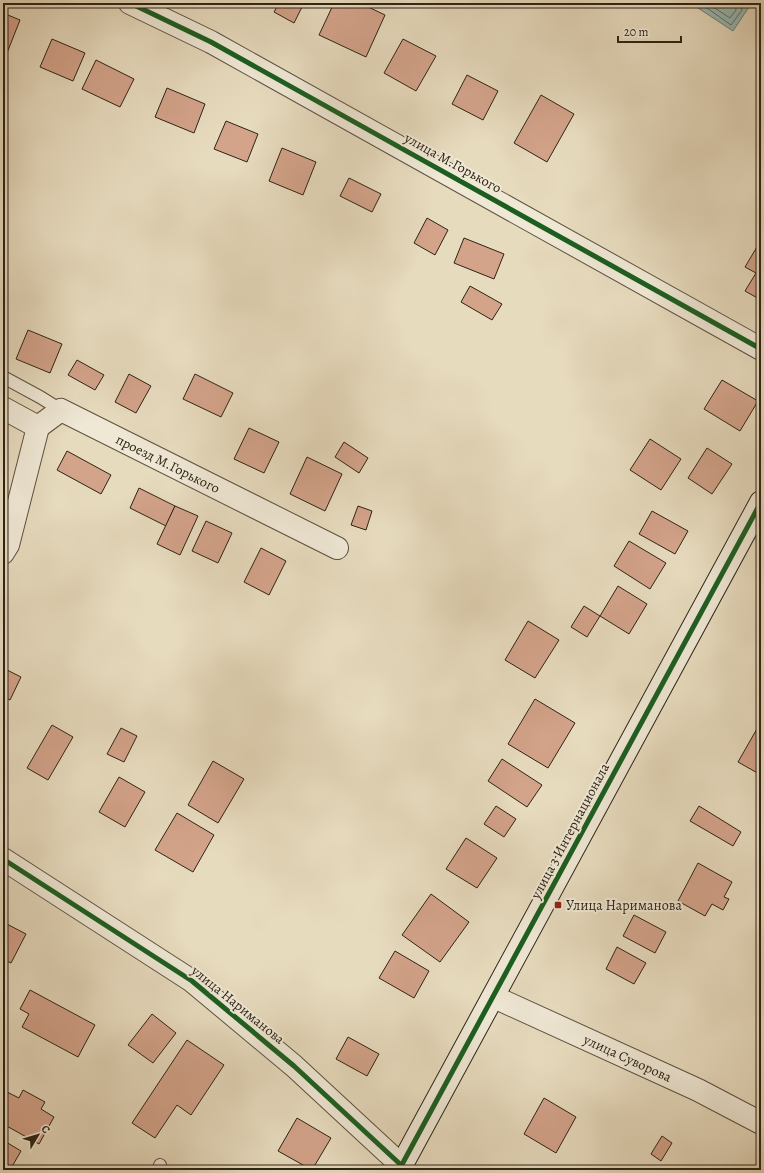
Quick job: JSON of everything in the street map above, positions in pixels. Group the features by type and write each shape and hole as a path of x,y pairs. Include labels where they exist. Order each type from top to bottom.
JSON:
{"street":[{"name":"улица М.Горького","path":"130,3 211,42 761,349"},
{"path":"3,408 38,427"},
{"path":"3,553 8,545 38,427 61,410"},
{"name":"проезд М.Горького","path":"61,410 337,548"},
{"name":"улица 3 Интернационала","path":"400,1168 761,502"},
{"name":"улица Нариманова","path":"3,860 192,981 294,1066 400,1168"},
{"name":"улица Суворова","path":"494,997 698,1090 761,1123"}],"lane":[{"path":"3,377 61,410"}],"water":[{"path":"696,3 741,3 749,7 733,31 695,6"}],"building":[{"path":"279,3 304,3 294,23 274,12"},
{"path":"334,3 360,3 385,15 366,57 319,35"},
{"path":"3,13 20,20 7,53 3,52"},
{"path":"52,39 85,53 73,81 40,67"},
{"path":"403,39 436,56 416,91 384,73"},
{"path":"96,60 134,79 120,107 82,89"},
{"path":"467,75 498,91 483,120 452,104"},
{"path":"167,88 205,104 194,133 155,117"},
{"path":"541,95 574,114 547,162 514,143"},
{"path":"226,121 258,134 247,162 214,149"},
{"path":"282,148 316,162 303,195 269,181"},
{"path":"349,178 381,194 372,212 340,196"},
{"path":"427,218 448,230 435,255 414,243"},
{"path":"464,238 504,254 494,279 454,263"},
{"path":"761,240 761,300 745,291 756,273 745,267"},
{"path":"470,286 502,304 492,320 461,302"},
{"path":"28,330 62,344 50,373 16,359"},
{"path":"77,360 104,375 95,390 68,375"},
{"path":"129,374 151,386 136,413 115,402"},
{"path":"195,374 233,393 221,417 183,399"},
{"path":"722,380 758,401 740,431 704,409"},
{"path":"249,428 279,442 264,473 234,459"},
{"path":"650,439 681,459 661,490 630,470"},
{"path":"344,442 368,458 359,473 335,457"},
{"path":"707,448 732,464 712,494 688,478"},
{"path":"67,451 111,475 101,494 57,470"},
{"path":"307,457 342,474 325,511 290,494"},
{"path":"139,488 175,506 166,526 130,508"},
{"path":"175,506 198,516 180,555 157,544"},
{"path":"358,506 372,511 366,530 351,525"},
{"path":"652,511 688,531 675,554 639,534"},
{"path":"206,521 232,533 218,563 192,551"},
{"path":"629,541 666,563 650,589 614,566"},
{"path":"261,548 286,561 269,595 244,582"},
{"path":"618,586 647,604 629,634 600,616"},
{"path":"584,606 600,616 587,637 571,627"},
{"path":"528,621 559,640 535,678 505,660"},
{"path":"3,668 21,677 10,700 3,696"},
{"path":"535,699 575,723 548,768 508,744"},
{"path":"52,725 73,737 48,780 27,768"},
{"path":"758,727 761,728 761,775 738,762"},
{"path":"121,728 137,736 124,762 107,754"},
{"path":"502,759 542,785 527,807 488,781"},
{"path":"213,761 244,779 218,823 188,805"},
{"path":"119,777 145,792 125,827 99,812"},
{"path":"496,806 516,819 504,837 484,824"},
{"path":"699,806 741,832 733,846 690,821"},
{"path":"177,813 214,835 193,872 155,850"},
{"path":"466,838 497,858 477,888 446,869"},
{"path":"698,863 732,882 724,897 729,899 723,910 712,904 705,916 678,901"},
{"path":"431,894 469,922 440,962 402,935"},
{"path":"634,915 666,932 655,953 623,936"},
{"path":"3,922 26,934 11,963 3,959"},
{"path":"617,947 646,963 634,984 606,969"},
{"path":"395,951 429,971 414,998 379,978"},
{"path":"30,990 95,1025 78,1057 22,1027 29,1014 20,1009"},
{"path":"152,1014 176,1033 153,1063 128,1045"},
{"path":"348,1037 379,1054 367,1076 336,1059"},
{"path":"187,1040 224,1065 191,1115 177,1105 155,1138 132,1123"},
{"path":"3,1090 19,1098 23,1090 45,1102 41,1109 54,1117 39,1144 3,1124"},
{"path":"544,1098 576,1117 556,1153 524,1134"},
{"path":"297,1118 331,1138 312,1170 278,1151"},
{"path":"662,1136 672,1143 661,1161 651,1154"},
{"path":"6,1142 21,1151 10,1170 3,1170 3,1147"}],"cycle path":[{"path":"130,3 211,42 761,349"},
{"path":"399,1170 761,502"},
{"path":"3,859 192,981 294,1066 401,1165"}],"place":[{"name":"Улица Нариманова","path":"558,905"}]}
